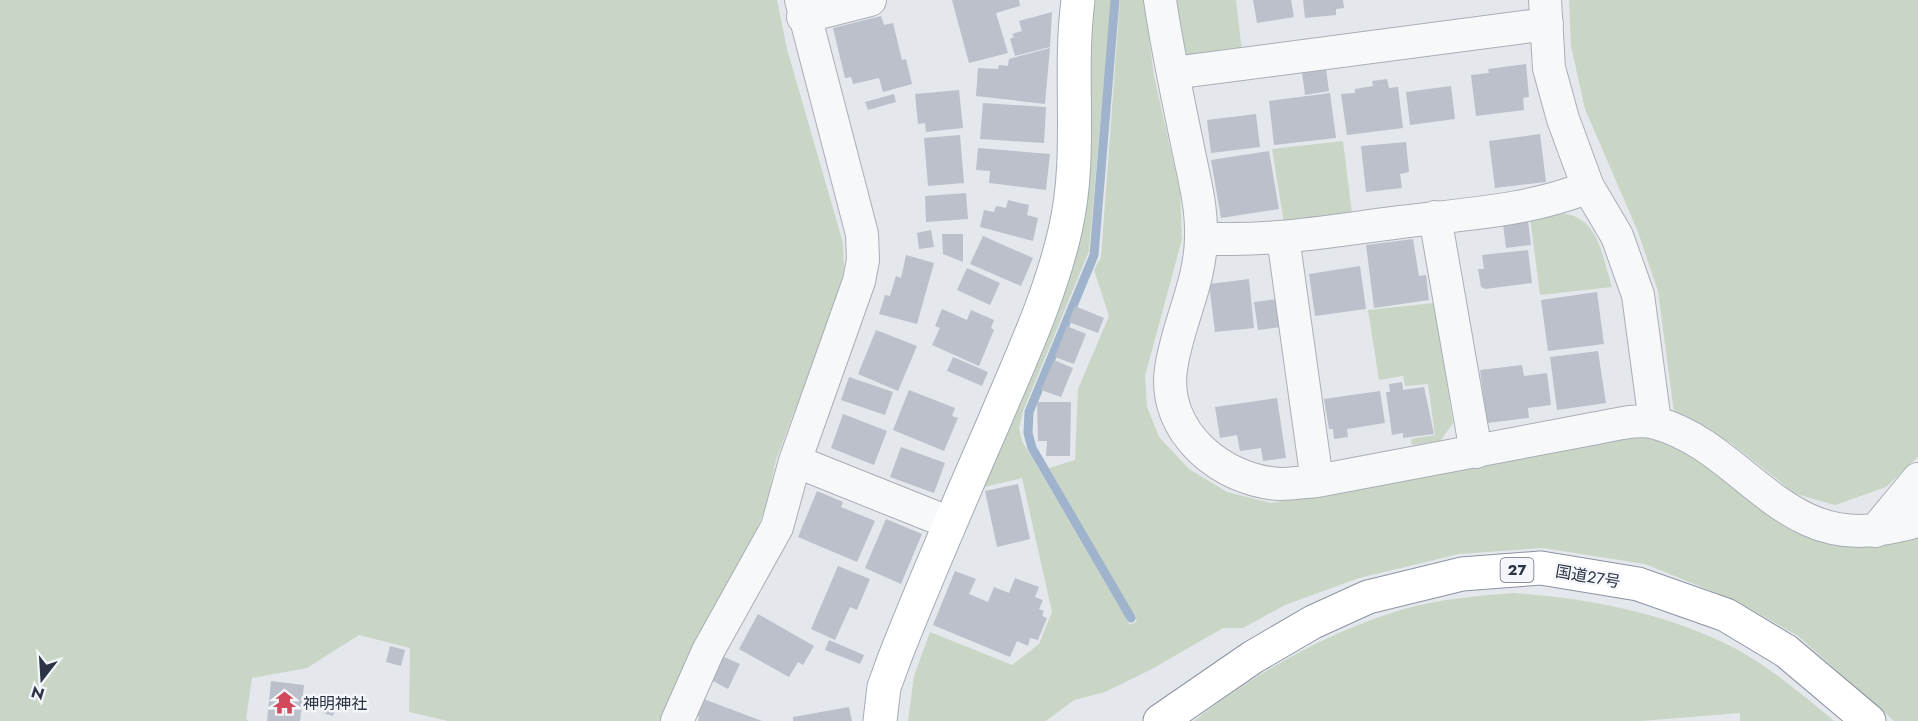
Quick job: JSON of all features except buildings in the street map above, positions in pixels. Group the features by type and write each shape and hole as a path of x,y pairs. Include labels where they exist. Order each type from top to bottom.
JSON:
{"main road":[{"path":"880,721 888,677 950,523 1031,336 1053,275 1065,230 1074,158 1074,38 1078,0"},
{"name":"国道27号","path":"1160,721 1253,657 1313,622 1368,597 1462,574 1540,568 1638,584 1726,615 1786,651 1869,721"}],"street":[{"path":"677,721 708,651 777,527 795,461 859,281 863,260 862,234 802,8 870,0"},
{"path":"1160,0 1199,202 1201,237 1198,260 1170,372 1172,398 1183,429 1203,453 1222,467 1280,484 1317,481 1632,422 1655,422 1682,433 1723,460 1782,507 1821,525 1852,532 1875,531 1918,520"},
{"path":"1173,74 1546,12 1549,68 1563,119 1588,187 1617,236 1638,295 1655,422"},
{"path":"1201,237 1237,240 1283,237 1435,218 1556,200 1588,187"},
{"path":"1435,218 1476,452"},
{"path":"1283,237 1317,481"},
{"path":"795,461 950,523"},
{"path":"1875,531 1918,480"}],"green space":[{"path":"0,0 777,0 787,49 843,243 844,269 838,295 776,460 766,506 756,531 700,633 661,721 448,721 409,712 410,648 359,635 307,668 252,678 246,719 249,721 0,721"},
{"path":"1095,0 1111,0 1089,251 1023,411 1019,428 1022,441 1130,625 1137,621 1049,468 1075,460 1078,389 1109,316 1094,270 1101,257 1120,0 1144,0 1154,76 1180,192 1182,239 1145,376 1147,407 1159,437 1189,469 1227,492 1271,503 1630,433 1679,443 1776,513 1918,531 1918,721 1894,721 1798,636 1736,601 1645,564 1543,548 1459,554 1359,578 1285,605 1243,628 1223,628 1150,670 1105,692 1074,700 1046,721 908,721 914,676 930,632 1012,665 1039,644 1052,612 1022,478 980,488 1086,197 1090,148 1092,25"},
{"path":"1175,0 1236,0 1242,52 1196,59 1180,50"},
{"path":"1569,0 1918,0 1918,457 1886,487 1835,505 1796,494 1732,444 1674,412 1658,291 1638,232 1585,109 1571,46"},
{"path":"1343,141 1352,214 1284,223 1272,149"},
{"path":"1553,213 1568,214 1589,226 1600,248 1612,287 1540,295 1530,217"},
{"path":"1434,303 1453,423 1440,441 1412,445 1411,439 1435,435 1428,384 1405,386 1403,376 1379,380 1368,310"},
{"path":"1513,593 1566,598 1619,608 1646,614 1697,631 1752,658 1834,721 1740,721 1740,713 1640,721 1194,721 1267,670 1348,629 1404,609 1431,603"}],"waterway":[{"path":"1115,0 1094,255 1029,412 1028,433 1032,448 1131,618"}],"place":[{"name":"神明神社","path":"285,703"}]}
